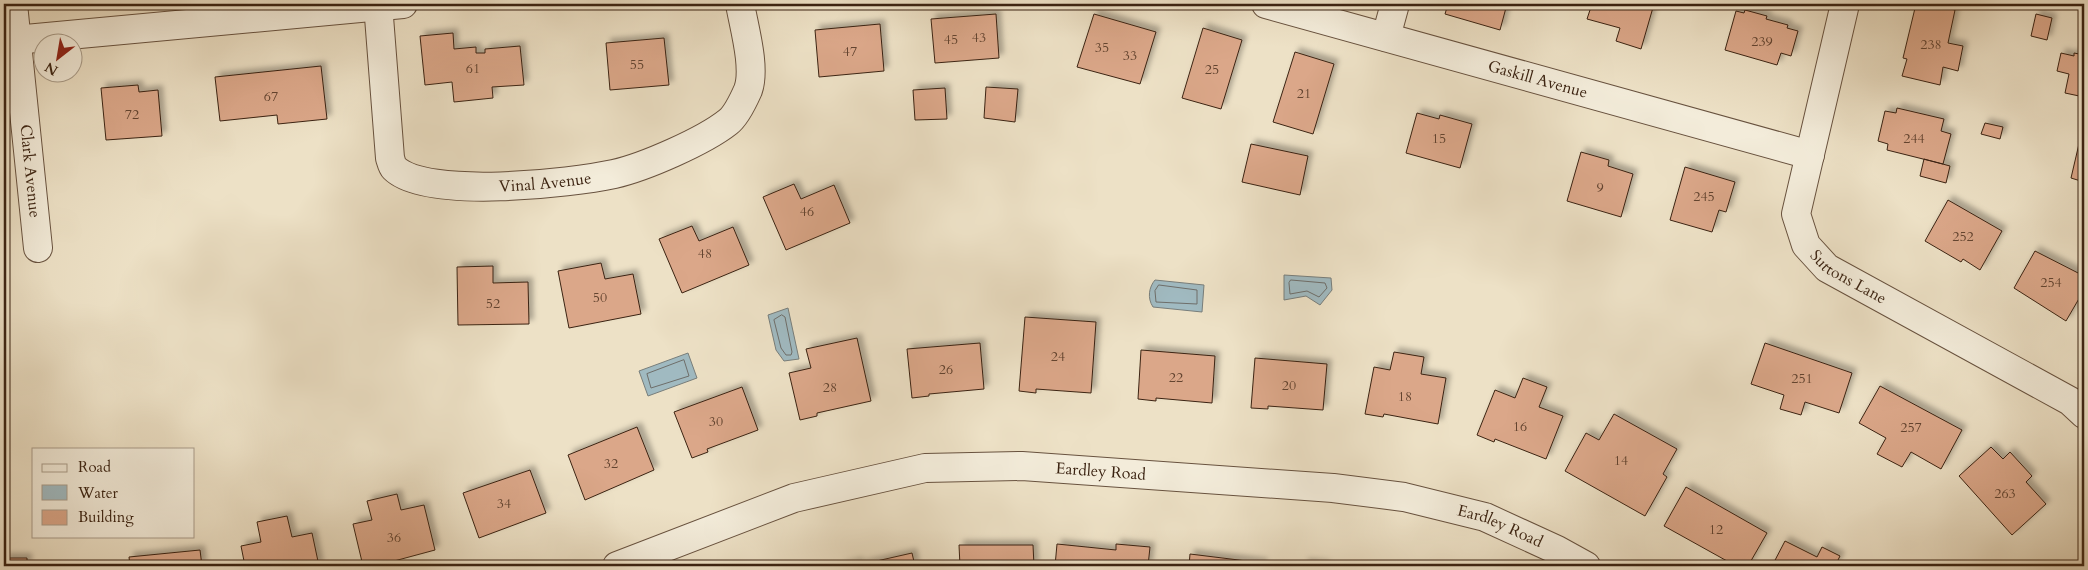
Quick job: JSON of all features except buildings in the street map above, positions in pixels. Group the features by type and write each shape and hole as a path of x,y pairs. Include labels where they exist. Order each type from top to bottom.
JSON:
{"street":[{"name":"Clark Avenue","path":"13,4 10,40 38,248"},
{"name":"Vinal Avenue","path":"386,5 390,158 394,168 408,176 450,186 509,186 616,173 709,135 730,121 747,90 751,76 740,4"},
{"name":"Gaskill Avenue","path":"1266,4 1810,155"},
{"path":"1386,37 1395,4"},
{"name":"Suttons Lane","path":"1845,4 1796,214 1806,245 1827,268 2070,401 2084,414"},
{"path":"10,40 386,5"},
{"name":"Eardley Road","path":"618,566 794,498 926,468 1022,466 1333,488 1404,497 1485,517 1557,550 1586,566"}],"water":[{"path":"1284,275 1331,278 1332,290 1320,305 1306,296 1284,300"},
{"path":"1155,280 1204,285 1202,312 1153,307 1150,293 1151,286"},
{"path":"788,308 799,359 784,361 776,350 768,315"},
{"path":"688,353 697,378 648,396 639,371"}]}
